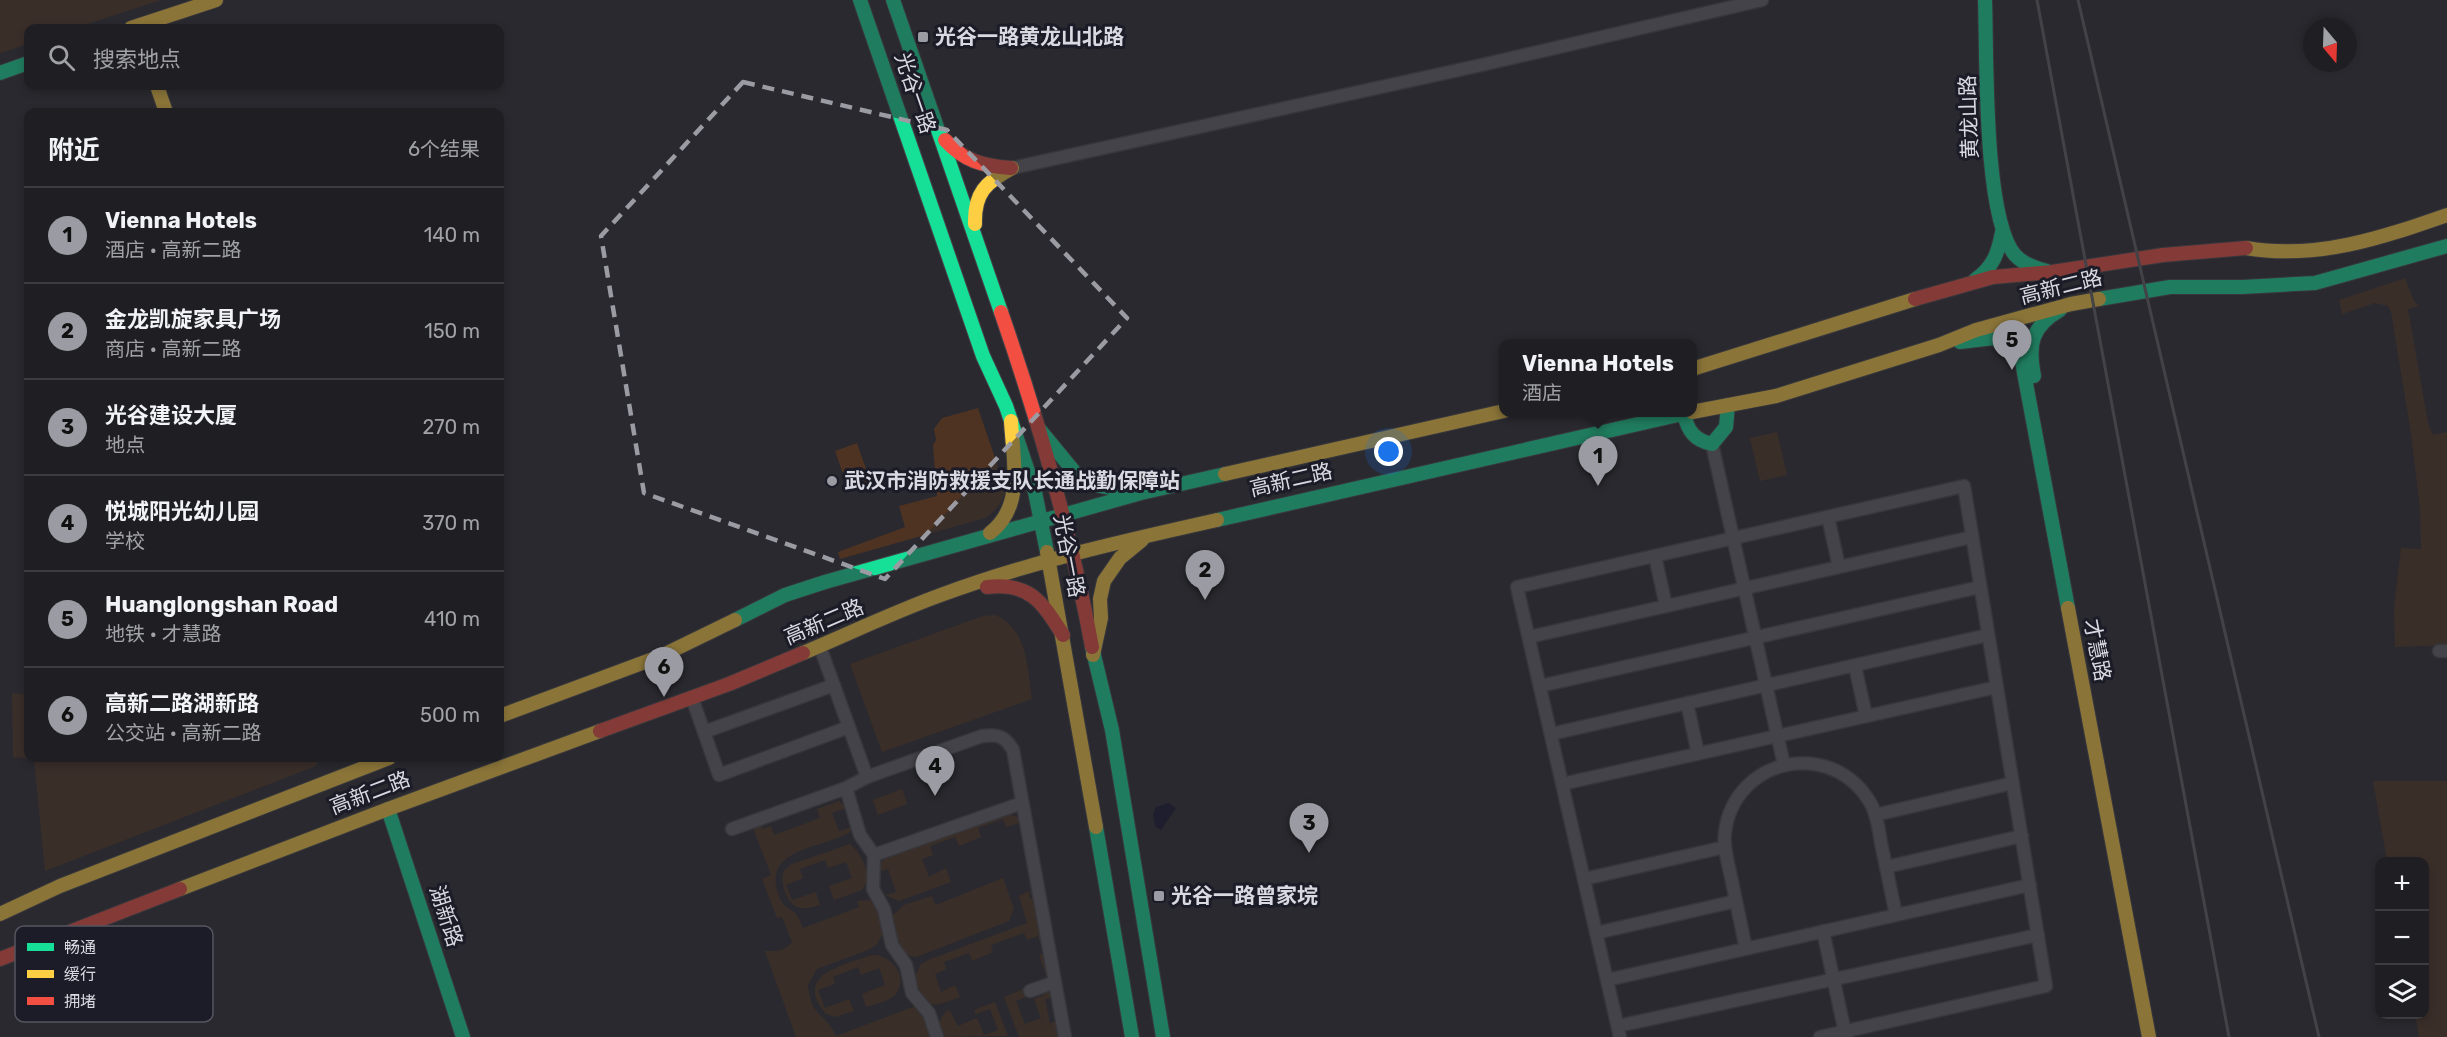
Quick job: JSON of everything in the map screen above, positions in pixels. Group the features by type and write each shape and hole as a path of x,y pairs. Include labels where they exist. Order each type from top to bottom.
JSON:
{"main road":[{"path":"147,24 216,0"},
{"name":"光谷一路","path":"860,0 983,356 1011,421 1035,492 1063,635 1132,1037"},
{"name":"光谷一路","path":"893,0 1040,430 1064,514 1093,655 1112,730 1163,1037"},
{"name":"黄龙山路","path":"1964,287 1989,271 1998,256 2002,232 1990,154 1985,0"},
{"path":"0,73 24,64"},
{"path":"158,90 165,108"},
{"path":"940,134 956,153 969,161 984,166 1012,168"},
{"path":"976,239 974,212 979,194 989,180 1012,168"},
{"name":"高新二路","path":"1697,367 1905,302 1994,277 2052,272 2163,255 2244,248 2274,253 2343,248 2447,215"},
{"name":"黄龙山路","path":"2002,232 2014,255 2031,267 2052,272"},
{"name":"高新二路","path":"1697,411 1776,396 1939,345 1976,330 2071,304 2170,287 2243,287 2315,283 2447,246"},
{"name":"才慧路","path":"2071,304 2048,316 2038,325 2033,334 2031,362 2159,1037"},
{"name":"才慧路","path":"1939,345 1994,338 2015,353 2022,362 2149,1037"},
{"path":"1689,417 1690,435 1699,442 1712,444 1721,438 1727,428 1728,405"},
{"name":"高新二路","path":"504,715 661,656 785,595 1141,493 1499,412"},
{"name":"高新二路","path":"85,926 388,809 692,698 820,647 937,596 1048,561 1150,535 1671,417"},
{"path":"986,537 1003,523 1012,503 1011,421"},
{"path":"1040,430 1077,475 1090,484 1141,493"},
{"path":"1093,655 1102,615 1100,599 1105,579 1115,561 1127,549 1150,535"},
{"path":"937,596 1001,584 1023,588 1040,600 1063,635"},
{"name":"高新二路","path":"0,914 60,886 370,762"},
{"name":"湖新路","path":"388,809 463,1037"},
{"name":"高新二路","path":"0,959 15,953"}],"street":[{"path":"1012,168 1477,66 1762,0"},
{"path":"1712,444 1784,765"},
{"path":"1820,1037 1845,1034 2046,986 2038,935 2030,885 2022,836 1980,588 1964,486 1517,587 1619,1032 1833,980 2038,935"},
{"path":"1828,517 1839,567"},
{"path":"1529,637 1972,537"},
{"path":"1655,556 1666,606"},
{"path":"1540,686 1980,588"},
{"path":"1551,734 1988,635"},
{"path":"820,647 867,777"},
{"path":"1855,666 1866,716"},
{"path":"704,732 834,685"},
{"path":"1562,784 1997,687"},
{"path":"692,698 719,775 849,727"},
{"path":"1687,704 1698,754"},
{"path":"732,829 982,736 996,734 1007,740 1014,750 1065,1037"},
{"path":"1746,949 1725,847 1726,822 1732,806 1741,793 1763,773 1784,765 1808,763 1825,766 1840,773 1864,794 1875,814 1896,915"},
{"path":"1875,814 2013,783"},
{"path":"846,788 860,834 873,855 873,889 884,909 892,945 906,965 912,993 929,1013 937,1037"},
{"path":"873,855 1022,803"},
{"path":"1886,867 2022,836"},
{"path":"1584,879 1725,847"},
{"path":"1607,980 2030,885"},
{"path":"1596,933 1736,901"},
{"path":"1823,931 1845,1034"},
{"path":"1030,991 1055,982"}],"highlighted area":[{"path":"743,82 947,130 1127,318 885,579 644,493 601,236"}],"shaded area":[{"path":"0,0 161,0 87,24 24,24 24,45 0,53"},
{"path":"2405,278 2414,301 2419,306 2408,309 2428,423 2433,435 2447,432 2447,645 2395,647 2394,608 2401,548 2421,549 2420,509 2411,433 2391,312 2388,306 2375,303 2342,314 2339,300"},
{"path":"978,408 1005,493 992,513 985,518 840,559 838,552 905,527 899,506 937,496 934,429 942,418"},
{"path":"1777,432 1787,475 1760,481 1750,438"},
{"path":"857,443 871,483 849,491 835,451"},
{"path":"995,615 1006,621 1020,640 1027,662 1032,699 882,752 850,664 983,616"},
{"path":"12,693 24,694 24,758 13,757"},
{"path":"34,762 318,762 316,766 45,871"},
{"path":"2373,781 2447,781 2447,1037 2419,1037 2416,1019 2429,1019 2429,857 2386,857"},
{"path":"902,789 907,804 878,815 873,800"},
{"path":"839,801 846,808 832,813 839,831 852,827 849,833 795,853 784,860 778,870 776,882 780,899 797,915 803,928 859,907 857,901 869,900 876,904 884,932 877,944 870,949 817,969 808,985 812,1004 836,1036 918,1005 925,1014 934,1037 796,1037 765,951 783,949 792,942 782,917 777,918 762,879 771,875 753,828 761,824 763,829 771,826 774,835 820,818 817,809"},
{"path":"1169,803 1176,808 1161,830 1155,826 1153,814 1156,807"},
{"path":"1003,814 1015,816 1021,822 1025,842 1019,823 1006,827 1003,819 978,828 981,837 959,846 955,837 930,846 933,855 922,859 929,877 946,868 951,882 899,901 885,895 896,892 888,869 877,872 885,858"},
{"path":"850,844 865,865 866,878 862,890 834,900 829,886 852,878 846,862 828,868 825,860 800,869 803,878 786,885 792,900 816,892 820,905 803,908 794,905 784,888 782,878 785,869 792,864"},
{"path":"1003,878 1014,909 1009,921 916,957 900,948 890,918 904,905 932,896 936,905"},
{"path":"1029,891 1030,899 1035,897 1050,977 1047,978 1039,955 1044,953 1038,936 1027,940 1024,933 991,945 993,952 972,961 969,953 944,962 946,969 935,974 941,992 955,985 960,997 936,1004 926,1001 914,980 920,965 1027,923 1019,896"},
{"path":"872,955 887,959 897,969 900,976 899,990 894,996 866,1007 862,994 885,985 879,968 861,975 858,967 833,977 835,984 818,990 825,1008 849,999 854,1011 835,1017 826,1014 817,1000 815,989 818,980 836,968"},
{"path":"1028,987 1032,995 1016,1001 1025,1024 1041,1018 1034,999 1044,995 1042,992 1048,991 1053,997 1045,999 1050,1023 1058,1021 1061,1037 1019,1037 1004,997"},
{"path":"995,1002 1008,1036 941,1037 940,1022 949,1009 958,1026 977,1018 984,1035 998,1030 990,1009 976,1014 974,1010"}],"railway":[{"path":"2037,0 2229,1037"},
{"path":"2078,0 2319,1037"}],"traffic: fast":[{"path":"860,0 983,356 1006,406 1035,492 1047,552"},
{"path":"893,0 1001,312"},
{"path":"1985,0 1989,133 1997,207 2005,235 2015,255 2029,265 2047,271"},
{"path":"0,73 24,64"},
{"path":"1975,280 1994,259 2002,232"},
{"path":"2099,299 2170,287 2243,287 2315,283 2447,246"},
{"path":"2034,376 2031,355 2034,337 2043,323 2060,310"},
{"path":"1960,342 1994,338 2015,353 2022,362 2068,608"},
{"path":"1685,417 1693,434 1712,444 1726,427 1728,405"},
{"path":"1217,520 1669,417"},
{"path":"1040,430 1077,475 1090,484 1133,492"},
{"path":"735,620 785,595 825,582 1141,493 1225,474"},
{"path":"1092,647 1112,730 1163,1037"},
{"path":"388,809 463,1037"},
{"path":"1096,827 1132,1037"}],"traffic: slow":[{"path":"143,24 216,0"},
{"path":"158,90 165,108"},
{"path":"975,224 979,196 995,178 1012,168"},
{"path":"2246,248 2298,251 2348,245 2398,232 2447,215"},
{"path":"1697,367 1915,299"},
{"path":"1697,411 1776,396 1939,345 1976,330 2071,304 2099,299"},
{"path":"1225,474 1499,412"},
{"path":"990,533 1001,522 1013,496 1011,421"},
{"path":"803,653 887,616 972,584 1111,544 1217,520"},
{"path":"1093,655 1101,618 1100,599 1104,581 1120,558 1142,540"},
{"path":"1047,552 1096,827"},
{"path":"2068,608 2149,1037"},
{"path":"504,715 661,656 735,620"},
{"path":"180,889 600,731"},
{"path":"0,914 60,886 379,762"}],"traffic: jam":[{"path":"945,140 967,158 992,166 1011,168"},
{"path":"1915,299 1993,277 2052,272 2163,255 2246,248"},
{"path":"1001,312 1053,478 1084,604 1092,647"},
{"path":"987,587 1002,586 1024,591 1041,604 1063,635"},
{"path":"600,731 729,684 803,653"},
{"path":"85,926 180,889"},
{"path":"0,959 15,953"}],"place":[{"name":"光谷一路黄龙山北路","path":"923,37"},
{"name":"Huanglongshan Road","path":"2012,370"},
{"name":"武汉市消防救援支队长通战勤保障站","path":"832,481"},
{"name":"Vienna Hotels","path":"1598,486"},
{"name":"金龙凯旋家具广场","path":"1205,600"},
{"name":"高新二路湖新路","path":"664,697"},
{"name":"悦城阳光幼儿园","path":"935,796"},
{"name":"光谷建设大厦","path":"1309,853"},
{"name":"光谷一路曾家垸","path":"1159,896"}]}
